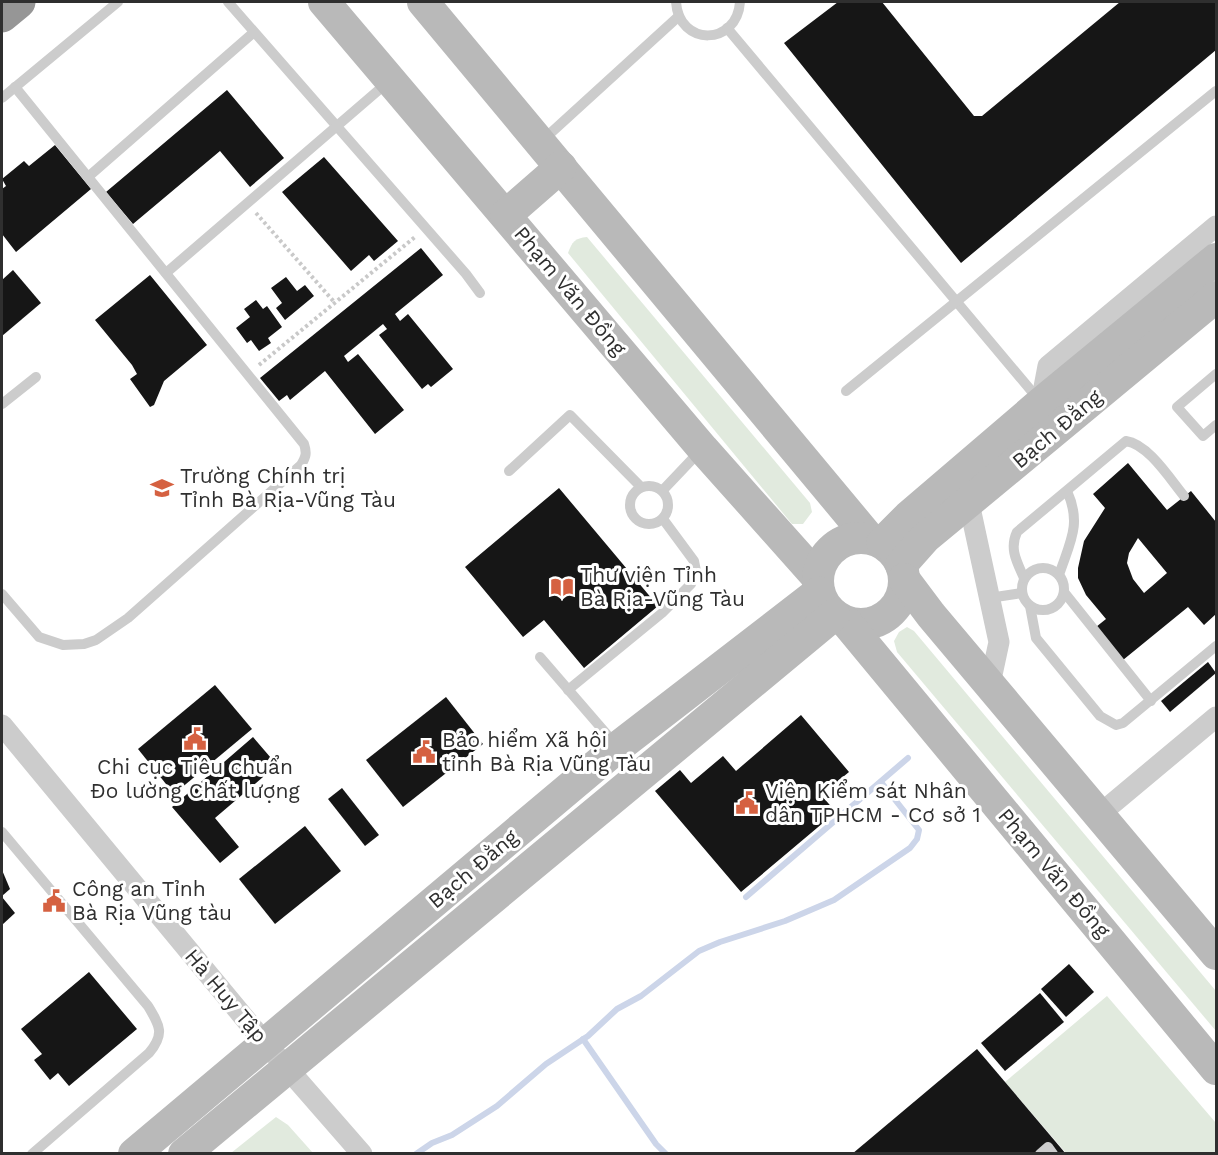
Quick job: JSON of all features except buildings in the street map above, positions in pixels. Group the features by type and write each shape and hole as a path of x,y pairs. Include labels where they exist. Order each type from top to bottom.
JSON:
{"highway":[{"path":"2,16 19,2"}],"street":[{"name":"Phạm Văn Đồng","path":"324,2 703,449 1216,1069"},
{"path":"423,2 889,556 931,615 1216,954"},
{"path":"506,215 561,167"},
{"name":"Bạch Đằng","path":"1041,403 1048,366 1216,226"},
{"name":"Bạch Đằng","path":"889,556 908,517 1041,403 1216,259"},
{"name":"Bạch Đằng","path":"889,556 925,538 1216,297"},
{"path":"969,503 999,642 990,684"},
{"path":"854,538 889,556 902,593 896,606 886,616 874,622 860,624 829,602 821,564 829,552 841,543 854,538"},
{"name":"Bạch Đằng","path":"134,1154 618,747 829,602"},
{"name":"Bạch Đằng","path":"184,1154 288,1068 829,602"},
{"path":"1100,814 1216,717"},
{"name":"Hà Huy Tập","path":"2,725 266,1044 362,1154"}],"lane":[{"path":"2,98 118,2"},
{"path":"228,2 466,274 480,293"},
{"path":"676,2 679,16 686,27 705,36 716,34 733,23 738,14 740,2"},
{"path":"540,142 679,16"},
{"path":"727,28 1041,403"},
{"path":"88,177 253,33"},
{"path":"166,273 390,80"},
{"path":"2,594 39,637 63,645 84,644 96,640 128,618 301,465 306,458 307,451 304,444 249,374 15,87"},
{"path":"846,391 1216,91"},
{"path":"1216,374 1177,407 1203,436 1216,425"},
{"path":"2,404 36,377"},
{"path":"509,471 570,415 641,487"},
{"path":"1184,496 1146,450 1135,442 1126,441 1017,532 1012,550 1024,578 1022,593 1029,606 1036,638 1100,716 1116,724 1123,723 1216,646"},
{"path":"663,490 703,449"},
{"path":"652,486 663,490 668,500 668,507 663,519 647,524 634,516 630,502 641,487 652,486"},
{"path":"1059,575 1073,532 1075,518 1074,507 1067,491"},
{"path":"568,690 662,612 691,584 696,571 694,561 663,519"},
{"path":"1024,578 1035,568 1050,568 1059,575 1064,584 1062,599 1051,609 1036,609 1029,606"},
{"path":"1064,592 1151,701"},
{"path":"989,598 1022,593"},
{"path":"540,657 618,747"},
{"path":"2,832 148,1006 158,1022 160,1033 158,1042 149,1053 32,1154"},
{"path":"1040,1154 1048,1147 1053,1154"}],"path":[{"path":"247,203 335,303"},
{"path":"249,374 426,229"}],"shaded area":[{"path":"587,237 810,503 812,512 803,524 792,524 568,253 575,241"},
{"path":"907,627 914,631 1216,991 1216,1031 897,652 894,641 899,632"},
{"path":"1107,996 1216,1123 1216,1153 1066,1153 1005,1082"},
{"path":"276,1117 288,1125 313,1153 231,1153"}],"waterway":[{"path":"746,897 908,758"},
{"path":"416,1154 432,1143 452,1135 497,1106 546,1064 588,1036 617,1009 641,996 699,951 785,921 834,900 910,848 917,839 919,830 881,782"},
{"path":"583,1039 656,1144 666,1154"}],"place":[{"name":"Trường Chính trị Tỉnh Bà Rịa-Vũng Tàu","path":"162,488"},
{"name":"Thư viện Tỉnh Bà Rịa-Vũng Tàu","path":"562,587"},
{"name":"Chi cục Tiêu chuẩn Đo lường Chất lượng","path":"195,739"},
{"name":"Bảo hiểm Xã hội tỉnh Bà Rịa Vũng Tàu","path":"424,752"},
{"name":"Viện Kiểm sát Nhân dân TPHCM - Cơ sở 1","path":"747,803"},
{"name":"Công an Tỉnh Bà Rịa Vũng tàu","path":"54,901"}]}
